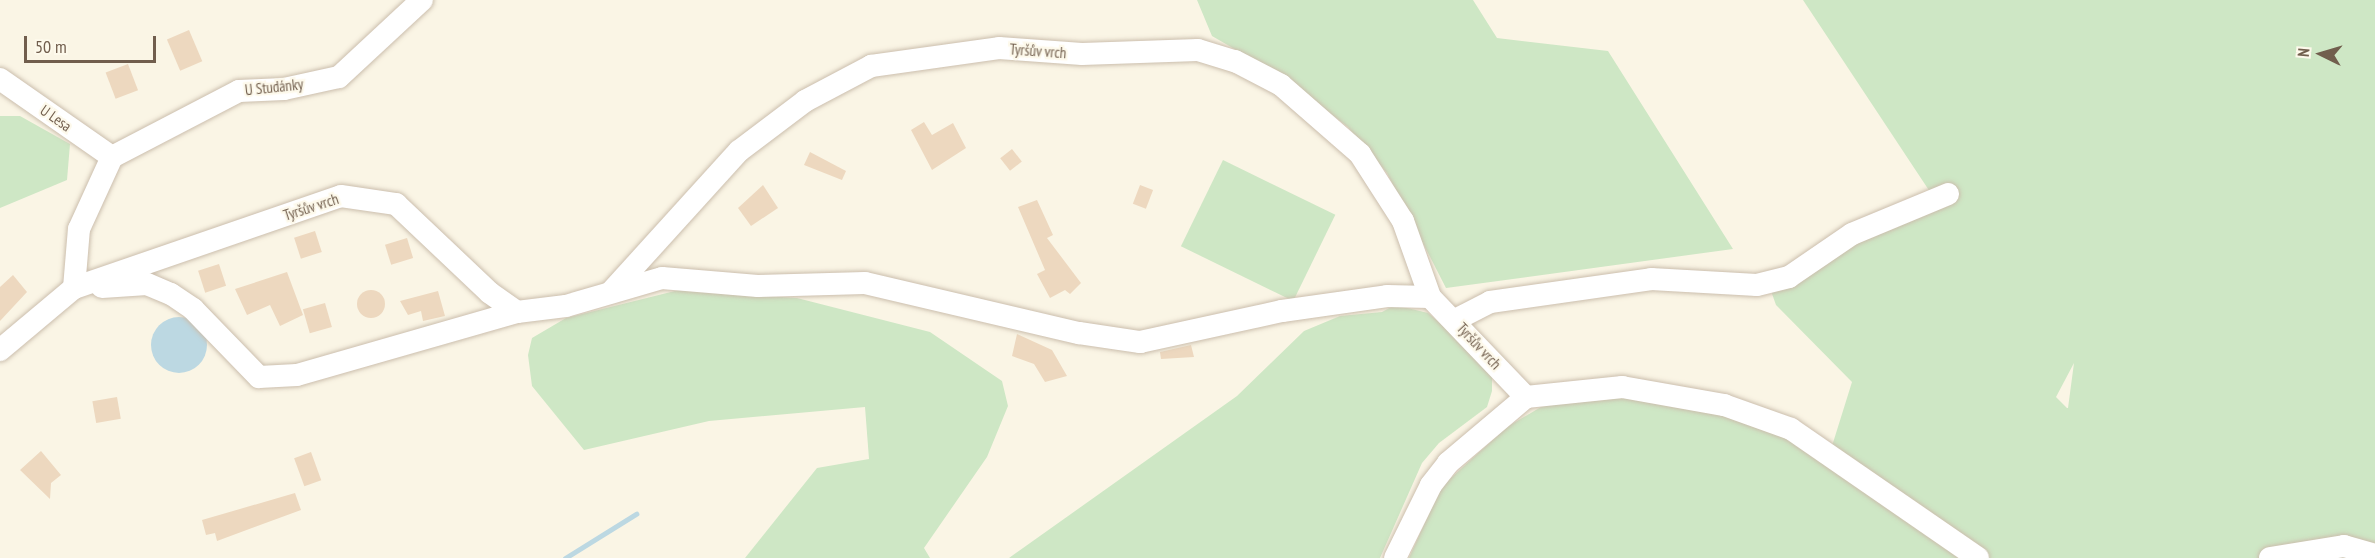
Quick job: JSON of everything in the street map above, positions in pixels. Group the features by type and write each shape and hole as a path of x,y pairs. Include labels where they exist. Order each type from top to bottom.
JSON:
{"street":[{"name":"U Studánky","path":"112,157 239,91 284,89 339,77 422,0"},
{"name":"Tyršův vrch","path":"611,292 739,151 805,101 871,66 999,48 1082,54 1175,48 1221,56 1281,85 1360,154 1402,221 1431,297 1526,396"},
{"name":"U Lesa","path":"5,88 112,157"},
{"path":"112,157 79,229 74,288 147,284 171,294 194,309 259,377 297,375 517,312 566,306 662,278 758,286 885,285 1079,333 1140,342 1282,311 1388,296 1431,297"},
{"path":"1455,320 1490,302 1651,279 1757,285 1789,277 1852,234 1948,194"},
{"name":"Tyršův vrch","path":"0,350 74,288 341,196 362,196 396,204 490,293 517,312"},
{"path":"1395,558 1431,485 1448,463 1526,396 1622,387 1724,405 1780,425 1978,558"},
{"path":"2270,558 2344,546 2375,555"}],"green space":[{"path":"1197,0 1473,0 1497,38 1608,51 1733,249 1446,288 1387,173 1348,127 1286,79 1212,36"},
{"path":"1803,0 2375,0 2375,558 1409,558 1441,487 1507,427 1541,407 1602,395 1674,403 1776,429 1827,462 1852,382 1776,305 1771,291 1864,239 1940,207","holes":["2074,363 2068,408 2056,397"]},
{"path":"0,116 20,116 70,144 67,180 0,208"},
{"path":"1223,160 1335,215 1293,301 1181,246"},
{"path":"679,290 797,298 930,332 1002,381 1008,406 987,457 924,548 930,558 745,558 817,468 869,459 865,407 709,421 584,450 532,386 528,355 532,338 566,318"},
{"path":"1395,305 1428,313 1454,335 1492,376 1492,391 1487,407 1439,443 1422,463 1380,558 1009,558 1237,396 1304,331 1340,316 1382,312"}],"water":[{"path":"174,317 184,317 199,325 205,334 207,345 205,356 199,365 184,373 174,373 163,368 156,361 151,350 151,340 156,329 163,322"}],"building":[{"path":"189,30 202,61 180,71 167,39"},
{"path":"128,64 138,90 116,99 106,73"},
{"path":"924,122 932,135 953,123 966,148 932,170 911,130"},
{"path":"1012,149 1022,162 1010,171 1000,158"},
{"path":"810,152 846,171 842,180 804,165"},
{"path":"763,185 778,208 751,226 738,208"},
{"path":"1140,185 1153,190 1146,209 1133,204"},
{"path":"1037,200 1053,235 1047,238 1081,283 1070,294 1065,290 1050,298 1037,274 1045,270 1018,207"},
{"path":"315,231 322,252 301,259 294,238"},
{"path":"407,238 413,258 391,265 385,245"},
{"path":"219,264 226,286 205,293 198,271"},
{"path":"287,272 303,315 280,326 270,305 247,315 235,289"},
{"path":"13,275 27,292 0,321 0,287"},
{"path":"371,290 381,294 385,304 381,314 371,318 361,314 357,304 361,294"},
{"path":"438,291 445,316 423,321 421,311 408,315 400,301"},
{"path":"325,303 332,327 310,333 303,309"},
{"path":"1017,334 1052,350 1067,376 1045,382 1034,364 1012,356"},
{"path":"1191,345 1194,357 1161,359 1160,352"},
{"path":"117,397 121,419 96,423 92,401"},
{"path":"41,451 61,475 51,483 50,499 20,470"},
{"path":"311,452 321,480 304,486 294,458"},
{"path":"295,493 301,510 217,541 215,533 206,535 202,520"}],"waterway":[{"path":"565,558 636,514"}]}
